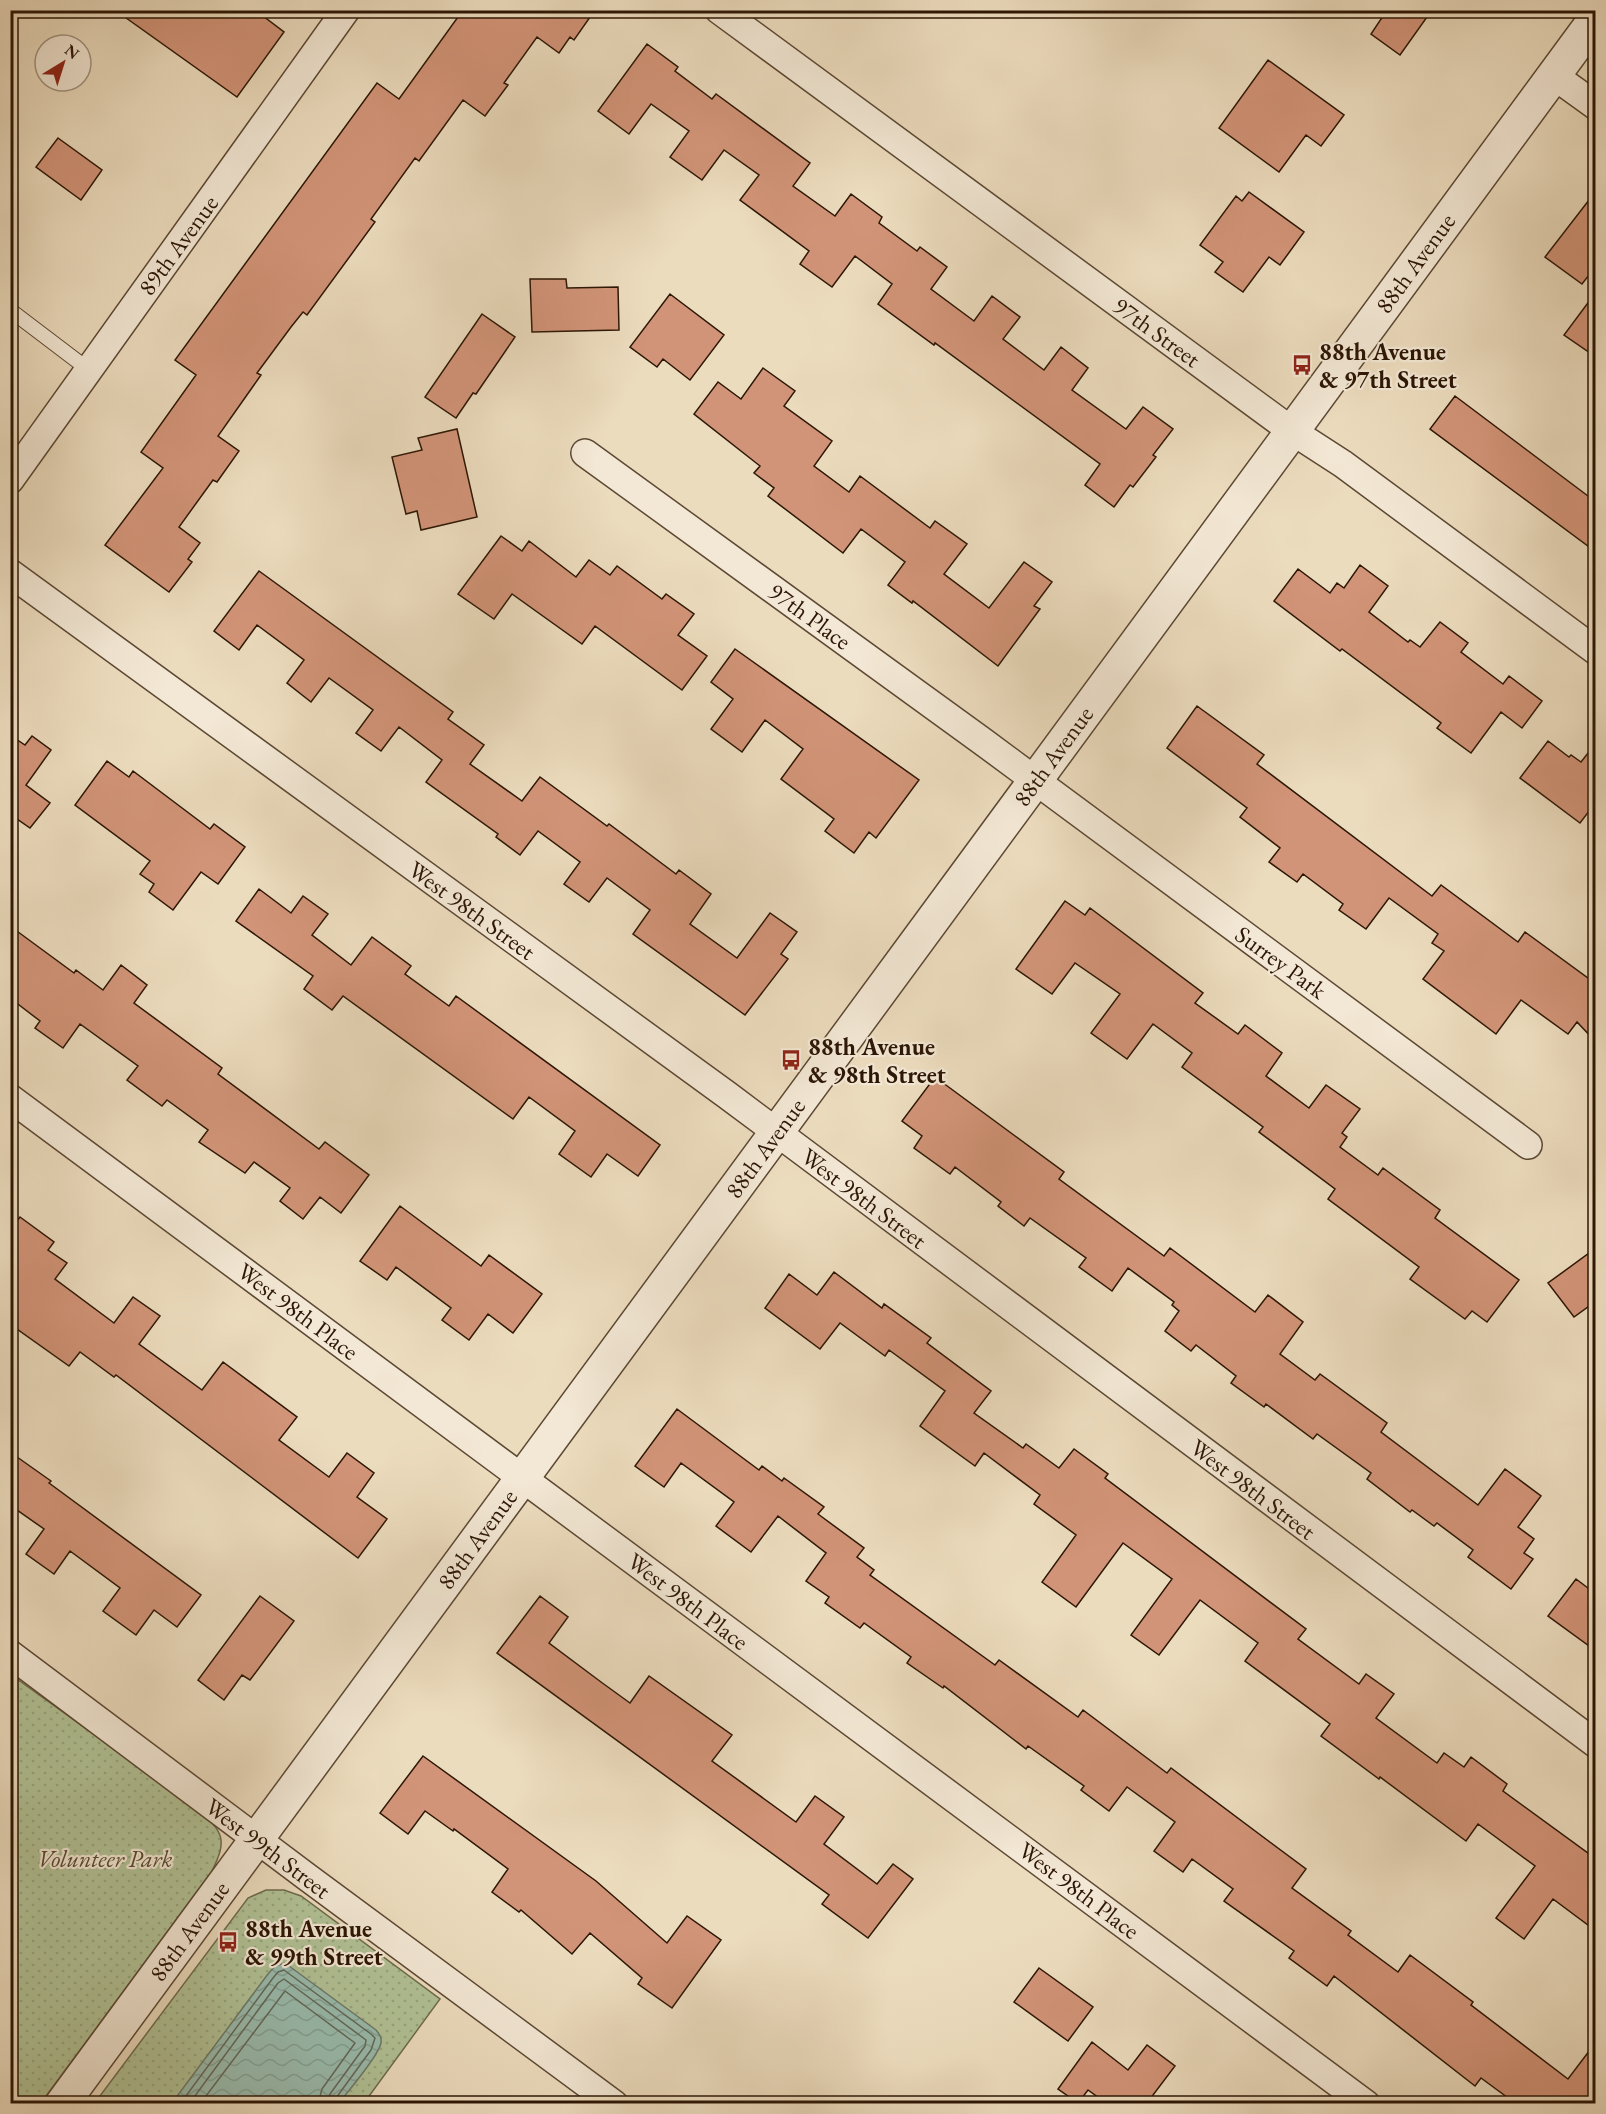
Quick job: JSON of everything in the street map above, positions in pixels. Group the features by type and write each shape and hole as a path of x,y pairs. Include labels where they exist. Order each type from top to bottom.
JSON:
{"street":[{"name":"89th Avenue","path":"10,480 346,10"},
{"name":"97th Street","path":"718,10 1292,431 1343,464 1596,651"},
{"name":"88th Avenue","path":"62,2103 1596,18"},
{"path":"1554,75 1596,106"},
{"name":"97th Place","path":"585,453 1035,780"},
{"name":"West 98th Street","path":"10,573 776,1133 1596,1744"},
{"name":"Surrey Park","path":"1035,780 1528,1145"},
{"name":"West 98th Place","path":"10,1098 1366,2103"},
{"name":"West 99th Street","path":"10,1654 608,2102"}],"lane":[{"path":"10,310 89,370"}],"green space":[{"name":"Volunteer Park","path":"10,1674 198,1809 218,1830 221,1843 212,1871 41,2103 11,2103"},
{"path":"266,1890 284,1890 301,1896 440,1999 364,2103 94,2104 248,1898"}],"water":[{"path":"285,1963 376,2030 381,2037 381,2043 375,2056 339,2103 172,2103 268,1974 275,1966"}],"building":[{"path":"115,10 255,10 284,32 237,97"},
{"path":"463,10 595,10 574,40 570,37 559,53 537,37 504,83 508,85 485,116 463,100 419,161 415,158 371,219 375,222 307,315 303,312 257,373 261,375 218,436 239,451 217,482 213,480 179,527 200,543 188,559 192,562 169,592 105,545 163,468 141,452 196,375 175,360 377,83 399,99"},
{"path":"1387,10 1432,10 1400,55 1371,34"},
{"path":"647,44 678,67 675,71 712,99 716,94 810,163 793,186 835,216 851,194 882,217 879,223 917,251 920,247 947,267 931,289 974,321 992,296 1020,317 1003,339 1044,370 1061,347 1088,368 1072,390 1126,429 1143,407 1173,429 1153,455 1156,457 1133,487 1130,485 1114,507 1085,485 1100,464 878,304 892,284 855,256 832,287 800,264 809,251 740,200 759,175 724,150 702,180 670,157 689,131 651,104 629,134 598,111"},
{"path":"1268,60 1344,115 1321,146 1306,135 1279,172 1219,128"},
{"path":"58,138 102,170 81,200 36,167"},
{"path":"1596,191 1596,266 1582,284 1545,257"},
{"path":"1249,192 1304,232 1280,265 1269,257 1243,292 1215,272 1223,262 1200,245 1236,196 1242,201"},
{"path":"530,279 566,279 567,288 618,287 619,330 532,332"},
{"path":"1596,292 1596,357 1564,335"},
{"path":"670,294 724,335 690,380 663,359 657,367 630,347"},
{"path":"482,314 515,337 476,394 473,393 456,418 425,397"},
{"path":"763,368 795,391 784,406 832,441 814,466 849,492 860,476 930,528 935,521 967,544 944,574 989,608 1024,562 1052,582 1034,606 1040,609 998,666 913,601 912,603 888,585 905,562 861,529 843,553 768,496 774,488 754,473 760,466 694,414 718,382 741,399"},
{"path":"1455,396 1596,502 1596,552 1430,429"},
{"path":"457,429 477,517 421,530 417,511 406,514 392,457 422,450 418,438"},
{"path":"501,536 522,551 529,541 576,577 589,560 610,575 617,566 662,599 666,594 694,614 678,635 707,656 682,690 595,626 582,644 512,594 494,619 458,594"},
{"path":"1360,565 1388,586 1369,612 1408,642 1410,640 1420,647 1440,622 1468,643 1461,652 1503,684 1509,676 1542,701 1522,728 1501,712 1471,753 1437,728 1441,723 1274,601 1298,569 1330,593 1337,583 1344,588"},
{"path":"259,571 453,712 448,719 484,745 470,764 522,801 540,777 607,826 609,824 676,874 679,870 711,894 690,924 737,958 770,913 797,932 781,954 788,959 745,1015 633,934 650,910 607,878 589,902 564,884 580,862 538,831 520,855 496,837 498,834 426,782 442,760 399,727 381,751 356,733 373,710 329,678 311,702 287,683 304,660 257,625 239,650 214,631"},
{"path":"735,649 919,780 876,838 869,832 854,853 825,831 834,819 781,779 803,749 765,720 742,752 711,729 733,699 711,682"},
{"path":"1197,706 1264,755 1257,764 1432,896 1441,885 1518,942 1525,932 1596,984 1596,1042 1577,1022 1568,1034 1521,1000 1496,1034 1423,979 1444,951 1432,943 1438,934 1389,898 1366,929 1339,910 1343,904 1303,874 1297,882 1269,862 1280,848 1240,817 1247,808 1167,748"},
{"path":"10,735 25,745 32,736 51,750 26,785 50,803 30,828 10,814"},
{"path":"1548,741 1569,757 1571,755 1581,762 1596,743 1596,802 1580,823 1520,778"},
{"path":"107,761 129,777 133,771 210,829 214,824 245,847 218,884 201,872 173,910 149,892 154,884 140,874 150,861 75,805"},
{"path":"259,889 291,913 303,896 328,914 312,935 351,965 372,937 411,966 405,974 449,1006 456,996 660,1145 638,1176 607,1154 591,1177 559,1154 575,1131 529,1097 513,1119 343,996 332,1010 304,989 313,976 236,921"},
{"path":"1065,901 1085,915 1090,908 1203,993 1195,1003 1238,1034 1245,1025 1282,1053 1266,1076 1309,1108 1326,1085 1360,1109 1342,1133 1347,1137 1340,1147 1378,1175 1383,1168 1440,1210 1435,1218 1519,1280 1487,1322 1472,1311 1465,1319 1410,1279 1419,1267 1328,1199 1335,1189 1259,1132 1263,1127 1182,1067 1192,1053 1153,1024 1127,1059 1091,1033 1120,994 1075,963 1052,994 1016,969"},
{"path":"10,926 74,973 76,970 103,990 121,965 147,985 134,1003 222,1068 218,1074 319,1149 325,1142 369,1175 341,1213 320,1197 303,1219 280,1201 290,1188 254,1162 245,1173 199,1142 208,1130 167,1100 162,1106 127,1080 138,1066 80,1024 63,1048 35,1028 40,1021 10,998"},
{"path":"935,1077 1064,1172 1059,1179 1164,1256 1170,1248 1255,1312 1268,1295 1303,1322 1280,1354 1315,1380 1320,1374 1387,1423 1381,1432 1478,1505 1505,1469 1541,1496 1518,1527 1534,1539 1524,1553 1533,1559 1511,1589 1468,1557 1473,1550 1437,1523 1434,1526 1412,1510 1410,1512 1367,1479 1371,1473 1317,1434 1313,1439 1266,1404 1264,1407 1231,1383 1236,1376 1196,1345 1191,1351 1165,1331 1179,1311 1172,1305 1174,1302 1128,1268 1112,1291 1079,1267 1086,1258 1030,1218 1024,1226 998,1206 1001,1202 955,1167 950,1174 914,1148 922,1136 902,1121"},
{"path":"400,1206 481,1266 489,1255 542,1294 513,1333 488,1314 469,1340 442,1320 451,1308 396,1267 387,1280 360,1261"},
{"path":"20,1217 54,1242 48,1250 67,1263 55,1279 114,1323 133,1297 160,1316 139,1344 202,1390 223,1362 297,1417 279,1440 329,1477 347,1453 374,1473 357,1497 387,1519 358,1558 116,1375 114,1377 80,1352 69,1366 10,1324 10,1230"},
{"path":"1596,1248 1596,1301 1574,1317 1548,1283"},
{"path":"834,1272 882,1308 884,1304 931,1338 927,1343 991,1391 974,1413 1023,1448 1026,1444 1059,1468 1074,1449 1108,1474 1105,1478 1306,1629 1298,1639 1359,1684 1366,1674 1394,1694 1376,1718 1437,1763 1444,1753 1464,1767 1471,1757 1507,1784 1503,1791 1596,1859 1596,1931 1553,1899 1524,1939 1496,1918 1535,1866 1478,1824 1466,1841 1321,1736 1330,1724 1245,1661 1258,1643 1200,1600 1159,1655 1131,1635 1172,1579 1123,1543 1076,1607 1042,1582 1076,1535 1034,1504 1040,1495 984,1453 975,1466 920,1426 945,1391 889,1350 885,1356 840,1323 820,1349 765,1308 789,1274 817,1295"},
{"path":"677,1409 759,1470 762,1466 782,1481 784,1478 824,1507 818,1514 864,1548 857,1557 874,1570 870,1575 995,1665 999,1660 1078,1717 1083,1710 1167,1773 1171,1768 1306,1869 1292,1888 1351,1931 1348,1935 1398,1972 1410,1955 1473,2002 1471,2005 1568,2079 1596,2042 1596,2103 1515,2103 1481,2078 1475,2086 1334,1976 1327,1986 1289,1958 1294,1951 1224,1901 1233,1889 1192,1859 1183,1872 1154,1851 1175,1822 1127,1787 1109,1811 1081,1790 1084,1786 1028,1746 1026,1749 944,1686 943,1688 907,1663 911,1657 864,1623 860,1628 825,1603 829,1597 806,1581 826,1553 778,1516 751,1552 716,1526 734,1502 681,1463 664,1487 635,1466"},
{"path":"10,1452 201,1595 177,1627 154,1610 136,1635 103,1611 120,1588 70,1551 54,1574 26,1554 44,1529 10,1505"},
{"path":"1576,1579 1596,1594 1596,1651 1548,1616"},
{"path":"260,1596 294,1621 250,1680 242,1675 224,1700 198,1680"},
{"path":"540,1596 568,1617 549,1643 630,1703 649,1676 732,1735 712,1761 796,1822 815,1796 844,1817 824,1844 877,1884 893,1864 913,1879 868,1938 822,1904 829,1895 497,1653"},
{"path":"423,1756 596,1881 667,1943 687,1916 721,1940 672,2008 638,1984 642,1978 590,1933 572,1954 521,1910 519,1912 492,1892 508,1869 454,1829 453,1831 425,1811 408,1834 380,1813"},
{"path":"1039,1968 1093,2007 1068,2041 1014,2002"},
{"path":"1092,2042 1128,2070 1147,2045 1175,2066 1147,2103 1106,2103 1088,2090 1078,2103 1058,2089"}],"place":[{"name":"88th Avenue & 97th Street","path":"1302,365"},
{"name":"88th Avenue & 98th Street","path":"791,1060"},
{"name":"88th Avenue & 99th Street","path":"228,1942"}]}
